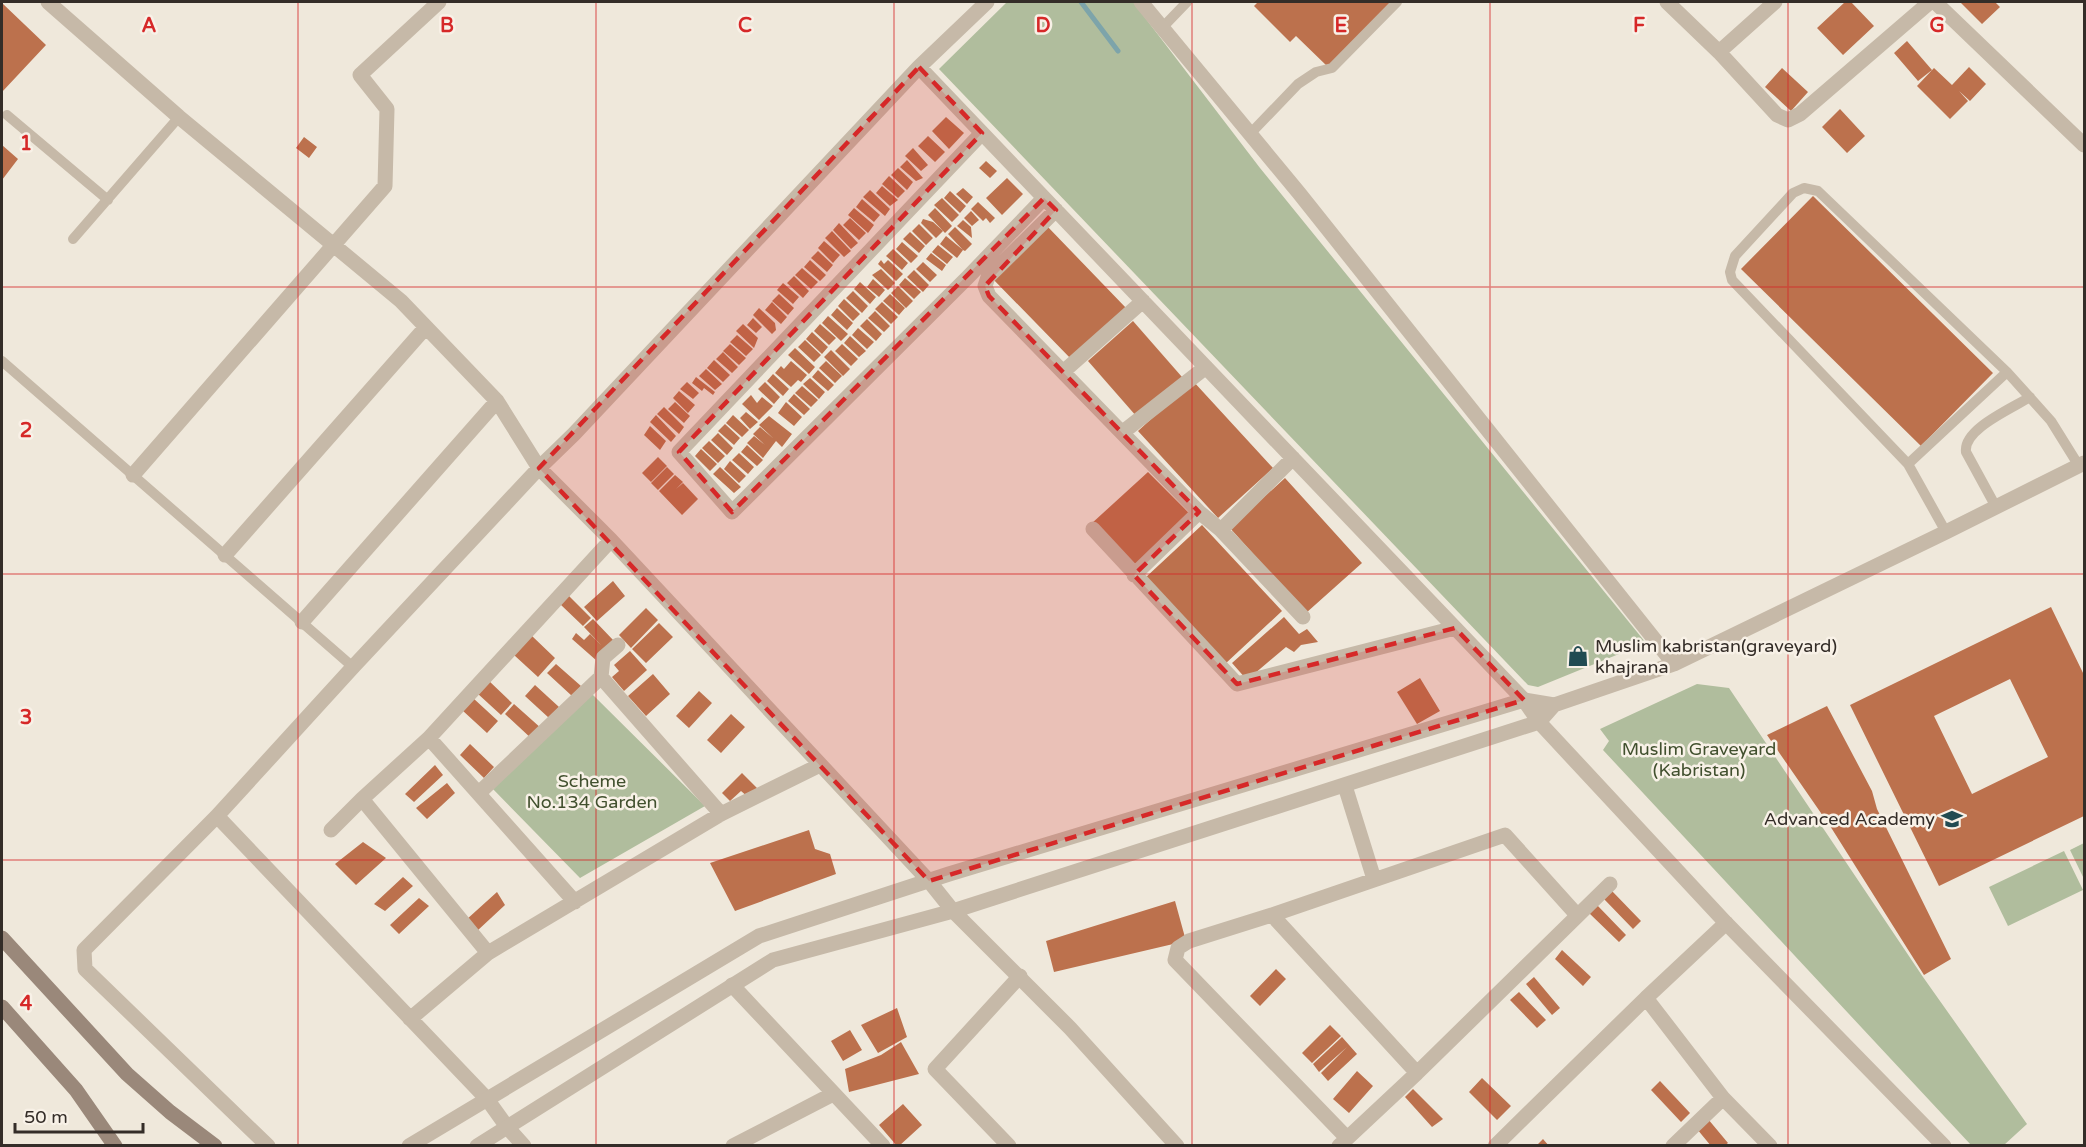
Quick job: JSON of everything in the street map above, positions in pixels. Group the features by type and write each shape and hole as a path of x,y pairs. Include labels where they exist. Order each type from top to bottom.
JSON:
{"main road":[{"path":"2,938 127,1074 170,1112 215,1146"},
{"path":"2,1007 76,1090 115,1146"}],"street":[{"path":"48,2 179,117 400,301 426,327 497,401 539,468 611,540 929,881 953,911 1070,1028 1177,1146"},
{"path":"133,475 385,186 387,109 360,75 439,2"},
{"path":"268,1146 85,969 84,950 217,816 539,468 574,434 919,67 987,2"},
{"path":"1141,2 1250,134 1674,664"},
{"path":"1667,2 1719,52 1777,116 1788,120 1800,114 1930,2"},
{"path":"1719,52 1775,2"},
{"path":"1935,2 2085,145"},
{"path":"919,67 1524,700 1539,722 1726,923 1944,1146"},
{"path":"982,133 679,452 732,512 1044,198"},
{"path":"1056,210 988,277 985,286 989,296 1199,512 1221,530 1303,617"},
{"path":"1063,372 1143,301"},
{"path":"225,555 426,327"},
{"path":"1123,432 1206,367"},
{"path":"302,622 497,401"},
{"path":"1221,530 1293,458"},
{"path":"409,1146 759,936 929,881 1524,700 1554,705 1674,664 2082,464"},
{"path":"1134,575 1199,512"},
{"path":"1093,530 1237,684 1455,628"},
{"path":"331,830 429,738 611,540"},
{"path":"479,793 601,677 603,658 618,645"},
{"path":"601,677 721,814"},
{"path":"477,1146 773,960 953,911 1345,786 1539,722 1554,705"},
{"path":"429,738 575,902"},
{"path":"410,1019 488,953 721,814 820,765"},
{"path":"1345,786 1374,879"},
{"path":"362,799 488,953"},
{"path":"217,816 487,1099 524,1146"},
{"path":"1576,915 1505,835 1189,941 1178,948 1175,960 1343,1142 1417,1073 1610,884"},
{"path":"1272,915 1417,1073"},
{"path":"1495,1146 1726,923"},
{"path":"1009,1146 935,1069 1020,976"},
{"path":"732,986 883,1146"},
{"path":"1646,998 1723,1098 1770,1146"},
{"path":"733,1146 833,1094"},
{"path":"1673,1146 1723,1098"}],"lane":[{"path":"1162,28 1188,2"},
{"path":"1250,134 1298,84 1316,72 1332,68 1397,2"},
{"path":"7,115 108,200"},
{"path":"73,239 179,117"},
{"path":"1946,532 1908,464 1732,280 1730,272 1735,256 1793,193 1804,188 1818,190 2007,372 2051,421 2082,464"},
{"path":"2,361 353,667"},
{"path":"1908,464 2007,372"},
{"path":"1996,507 1965,453 1965,444 1973,432 2030,397"}],"highlighted area":[{"path":"919,67 982,133 679,452 732,512 1044,198 1056,210 985,286 989,296 1199,512 1134,575 1237,684 1455,628 1524,700 929,881 539,468"}],"green space":[{"path":"1007,2 1133,2 1260,168 1646,643 1538,687 1528,685 939,69"},
{"name":"Muslim Graveyard (Kabristan)","path":"1697,684 1729,688 1923,977 2027,1124 2004,1145 1971,1145 1603,750 1609,741 1600,729"},
{"name":"Scheme No.134 Garden","path":"591,693 705,806 580,878 491,787"},
{"path":"2084,843 2084,879 2070,850"},
{"path":"2064,851 2083,890 2008,926 1989,887"}],"building":[{"path":"1258,2 1392,2 1328,67 1296,36 1290,42 1254,6"},
{"path":"1845,2 1851,2 1874,26 1843,55 1817,28"},
{"path":"1960,2 1995,2 2000,7 1982,24"},
{"path":"2,3 46,45 2,92"},
{"path":"1907,41 1932,70 1918,81 1894,53"},
{"path":"1969,67 1986,84 1970,101 1959,91 1968,101 1950,119 1917,86 1934,68 1952,85"},
{"path":"1782,68 1808,92 1791,111 1765,87"},
{"path":"1840,109 1865,136 1847,153 1822,127"},
{"path":"946,117 964,133 949,149 932,131"},
{"path":"928,136 945,152 935,162 918,146"},
{"path":"304,137 317,147 309,158 296,148"},
{"path":"2,145 18,159 2,180"},
{"path":"913,148 928,165 921,171 905,156"},
{"path":"907,160 923,178 916,181 900,167"},
{"path":"986,161 997,171 990,178 979,168"},
{"path":"898,168 913,182 907,190 891,175"},
{"path":"889,176 905,191 898,198 882,184"},
{"path":"1007,178 1023,194 1002,215 986,198"},
{"path":"882,186 898,200 890,206 876,193"},
{"path":"963,188 973,197 967,204 956,194"},
{"path":"870,190 890,209 885,216 863,197"},
{"path":"950,191 966,206 960,213 944,198"},
{"path":"1813,196 1993,373 1921,446 1741,269"},
{"path":"942,198 959,215 952,222 934,205"},
{"path":"862,199 880,215 874,222 856,207"},
{"path":"978,202 995,218 990,223 986,218 983,221 971,209"},
{"path":"854,208 874,225 868,233 848,215"},
{"path":"935,208 952,226 945,233 928,215"},
{"path":"971,211 979,220 972,226 964,218"},
{"path":"850,218 866,233 859,240 843,225"},
{"path":"923,219 933,222 943,231 936,238 921,223"},
{"path":"963,220 971,227 972,238 957,226"},
{"path":"839,223 858,243 851,249 833,230"},
{"path":"919,224 933,238 926,245 912,231"},
{"path":"1046,225 1127,309 1073,361 991,277"},
{"path":"955,227 972,244 965,251 948,234"},
{"path":"832,231 851,251 844,257 825,238"},
{"path":"910,232 925,246 919,253 903,239"},
{"path":"946,236 963,250 957,258 940,244"},
{"path":"824,241 840,255 833,263 818,248"},
{"path":"902,242 918,256 911,263 896,249"},
{"path":"938,245 953,257 947,264 932,252"},
{"path":"893,249 908,263 902,270 886,256"},
{"path":"818,251 833,265 827,272 811,258"},
{"path":"931,253 946,265 942,271 926,259"},
{"path":"810,260 826,275 820,281 804,267"},
{"path":"881,260 884,264 888,260 903,274 896,281 878,264"},
{"path":"923,262 937,275 930,282 916,269"},
{"path":"802,268 818,282 811,289 795,275"},
{"path":"881,269 895,283 888,290 872,275"},
{"path":"914,270 929,285 923,292 907,277"},
{"path":"794,276 809,291 803,298 787,283"},
{"path":"905,278 921,292 914,299 899,285"},
{"path":"873,279 885,290 879,297 867,287"},
{"path":"860,282 876,297 870,304 854,289"},
{"path":"783,283 799,297 793,304 777,290"},
{"path":"898,286 913,301 906,308 891,293"},
{"path":"853,291 868,306 862,313 846,298"},
{"path":"779,294 794,308 788,315 772,301"},
{"path":"890,294 905,308 899,315 883,301"},
{"path":"844,299 860,314 853,321 838,306"},
{"path":"772,302 787,317 781,324 765,310"},
{"path":"882,302 898,317 891,324 875,309"},
{"path":"759,308 775,323 776,330 772,334 753,315"},
{"path":"837,308 853,323 847,330 831,315"},
{"path":"875,311 890,326 884,332 868,318"},
{"path":"828,316 848,334 841,341 822,323"},
{"path":"753,318 762,327 756,333 747,325"},
{"path":"867,319 882,334 876,341 860,326"},
{"path":"1133,321 1182,377 1137,417 1088,361"},
{"path":"743,324 758,338 754,348 736,331"},
{"path":"820,324 836,338 829,345 814,331"},
{"path":"858,328 874,342 867,349 852,335"},
{"path":"812,332 828,347 822,354 806,339"},
{"path":"737,335 753,349 746,356 730,342"},
{"path":"850,336 866,351 859,357 844,343"},
{"path":"805,340 821,355 814,362 798,347"},
{"path":"730,344 746,358 739,365 723,351"},
{"path":"842,344 858,359 851,366 835,351"},
{"path":"795,348 815,367 809,374 788,355"},
{"path":"831,350 850,369 843,376 824,357"},
{"path":"723,352 738,367 732,373 716,359"},
{"path":"714,360 730,375 723,382 707,368"},
{"path":"791,361 807,375 801,382 798,380 791,387 775,373 781,366 784,369"},
{"path":"826,361 842,376 835,383 819,368"},
{"path":"706,369 722,384 715,390 699,376"},
{"path":"818,370 834,385 828,391 812,377"},
{"path":"773,374 789,389 783,396 767,381"},
{"path":"696,377 715,392 713,395 704,388 702,391 692,383"},
{"path":"810,378 825,392 819,399 803,384"},
{"path":"1193,381 1273,468 1218,518 1138,431"},
{"path":"687,382 699,393 693,399 680,389"},
{"path":"765,382 780,397 774,404 758,389"},
{"path":"802,386 818,400 811,407 795,393"},
{"path":"679,391 695,405 688,413 673,398"},
{"path":"794,394 810,409 804,415 788,401"},
{"path":"751,395 757,403 762,397 773,406 759,420 742,404"},
{"path":"675,402 690,416 684,423 668,409"},
{"path":"786,402 802,417 794,426 778,413"},
{"path":"664,407 684,427 679,434 657,414"},
{"path":"746,412 758,422 750,429 740,418"},
{"path":"656,415 676,436 671,442 650,422"},
{"path":"733,415 749,430 742,437 726,423"},
{"path":"769,416 792,434 782,447 776,441 763,458 747,443 754,436 765,445 753,434 760,427 774,439 759,425"},
{"path":"725,424 740,438 734,445 718,431"},
{"path":"650,426 666,441 660,450 644,435"},
{"path":"718,433 733,448 727,455 711,440"},
{"path":"709,441 725,456 718,463 702,448"},
{"path":"747,445 763,460 757,466 741,452"},
{"path":"701,449 717,464 710,471 695,456"},
{"path":"739,453 754,467 748,474 732,460"},
{"path":"658,457 667,466 651,482 642,473"},
{"path":"730,461 746,476 739,483 724,469"},
{"path":"667,467 674,474 658,490 651,483"},
{"path":"720,467 741,487 734,493 713,474"},
{"path":"1148,472 1189,513 1132,568 1091,524"},
{"path":"675,475 683,482 676,489 683,483 698,499 682,515 659,491"},
{"path":"1285,478 1362,563 1306,613 1230,528"},
{"path":"1202,525 1282,611 1225,664 1145,578"},
{"path":"613,581 625,596 597,621 584,607"},
{"path":"568,595 591,618 583,626 560,604"},
{"path":"2051,607 2084,675 2084,816 1939,886 1850,705","holes":["2010,679 2048,757 1972,794 1934,716"]},
{"path":"646,608 658,620 631,648 619,635"},
{"path":"1284,617 1299,634 1307,629 1318,642 1301,645 1294,652 1286,647 1247,680 1232,663"},
{"path":"593,619 614,641 597,661 572,639 576,633 584,640 590,634 601,645 584,627"},
{"path":"659,623 673,637 646,663 632,649"},
{"path":"532,636 555,658 538,677 514,655"},
{"path":"630,651 647,670 624,691 612,677 619,671 614,665"},
{"path":"556,664 581,686 572,696 547,673"},
{"path":"653,674 670,694 646,716 628,696"},
{"path":"1420,678 1440,711 1417,724 1397,692"},
{"path":"488,680 512,703 501,715 477,693"},
{"path":"535,685 559,707 549,718 525,696"},
{"path":"699,691 712,703 689,728 676,716"},
{"path":"473,698 498,721 487,733 462,710"},
{"path":"514,704 542,729 533,740 505,714"},
{"path":"1827,706 1872,791 1877,809 1951,959 1924,975 1832,829 1767,735"},
{"path":"731,714 745,727 721,753 707,740"},
{"path":"470,744 494,767 484,778 460,755"},
{"path":"435,765 443,775 414,802 405,794"},
{"path":"742,773 757,788 748,797 741,791 730,801 722,793"},
{"path":"447,783 455,793 427,819 416,808"},
{"path":"809,830 815,849 830,854 836,874 735,911 710,863"},
{"path":"363,842 386,858 356,885 335,864"},
{"path":"403,877 413,886 385,911 374,904"},
{"path":"1612,891 1641,921 1633,929 1604,899"},
{"path":"497,892 505,905 477,931 466,920"},
{"path":"419,898 429,906 399,934 390,925"},
{"path":"1175,901 1186,941 1054,972 1046,941"},
{"path":"1597,905 1626,935 1619,942 1589,913"},
{"path":"1562,950 1591,977 1583,986 1555,959"},
{"path":"1276,969 1286,979 1260,1006 1250,996"},
{"path":"1534,977 1560,1008 1552,1015 1526,984"},
{"path":"1519,992 1546,1020 1537,1028 1510,1000"},
{"path":"897,1008 907,1037 878,1053 861,1025"},
{"path":"1330,1025 1341,1036 1312,1063 1302,1053"},
{"path":"850,1030 862,1050 843,1061 831,1041"},
{"path":"1342,1037 1357,1054 1328,1081 1321,1073 1347,1047 1319,1072 1313,1064"},
{"path":"901,1042 919,1074 849,1092 845,1069 881,1055"},
{"path":"1357,1071 1373,1086 1349,1113 1333,1099"},
{"path":"1482,1078 1511,1106 1497,1120 1469,1092"},
{"path":"1660,1081 1690,1113 1681,1122 1651,1090"},
{"path":"1413,1089 1443,1119 1432,1127 1405,1097"},
{"path":"903,1104 922,1125 897,1146 879,1125"},
{"path":"1708,1119 1728,1143 1724,1146 1711,1146 1697,1129"},
{"path":"1543,1139 1549,1146 1536,1146"}],"waterway":[{"path":"1081,2 1118,51"}],"place":[{"name":"Muslim kabristan(graveyard) khajrana","path":"1578,656"},
{"name":"Advanced Academy","path":"1952,819"}]}
